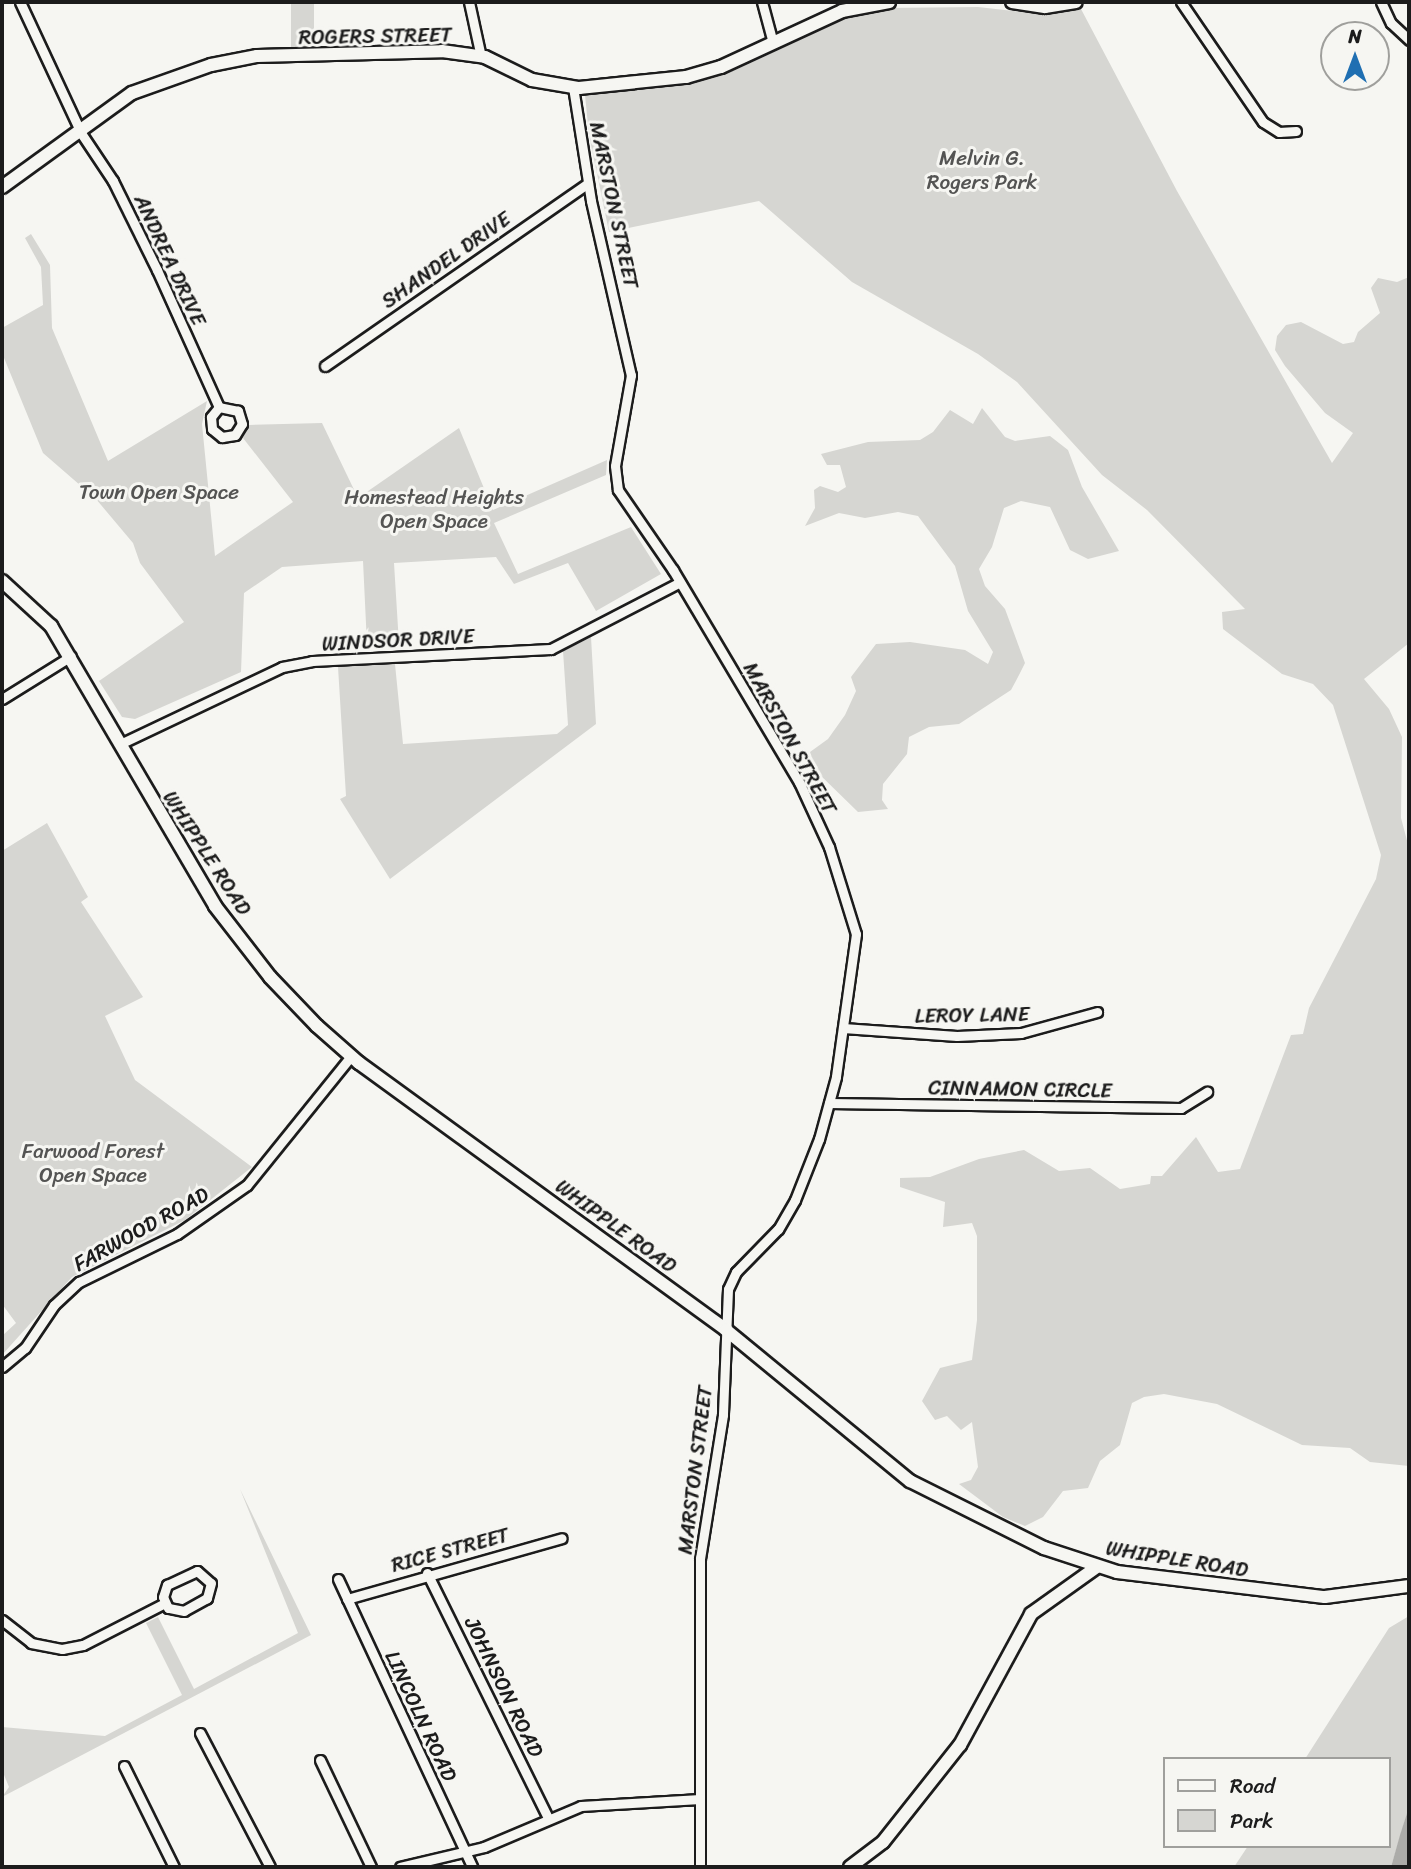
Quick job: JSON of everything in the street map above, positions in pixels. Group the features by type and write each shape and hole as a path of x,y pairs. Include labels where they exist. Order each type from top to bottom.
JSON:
{"main road":[{"name":"ROGERS STREET","path":"2,187 81,133 112,105 154,82 257,56 397,51 481,57 532,80 573,87 686,77 722,67 842,11 890,2"},
{"path":"1012,2 1045,7 1076,2"},
{"name":"WHIPPLE ROAD","path":"2,581 51,626 215,906 270,977 351,1056 726,1330 910,1481 1044,1548 1097,1567 1325,1597 1409,1586"},
{"path":"850,1867 883,1842 960,1745 1031,1614 1097,1567"}],"street":[{"name":"ANDREA DRIVE","path":"20,2 81,133 131,215 219,407"},
{"path":"469,2 481,57"},
{"path":"762,2 773,43"},
{"path":"1181,2 1263,122 1279,132 1296,131"},
{"path":"1381,2 1391,23 1409,40"},
{"name":"MARSTON STREET","path":"573,87 588,183 631,375 615,466 618,490 680,582 799,782 829,847 856,934 829,1103 795,1200 778,1229 736,1272 728,1289 723,1415 700,1558 700,1867"},
{"name":"SHANDEL DRIVE","path":"325,366 588,183"},
{"name":"WINDSOR DRIVE","path":"120,744 282,667 312,661 551,649 680,582"},
{"path":"2,699 71,656"},
{"name":"LEROY LANE","path":"843,1028 957,1036 1021,1033 1097,1012"},
{"name":"FARWOOD ROAD","path":"2,1367 25,1348 54,1305 79,1282 177,1234 247,1185 351,1056"},
{"name":"CINNAMON CIRCLE","path":"829,1103 1181,1108 1207,1092"},
{"name":"RICE STREET","path":"347,1599 427,1573 562,1538"},
{"path":"197,1571 209,1580 209,1595 195,1606 177,1612 164,1603 165,1588 179,1576 197,1571"},
{"name":"JOHNSON ROAD","path":"427,1573 548,1818"},
{"name":"LINCOLN ROAD","path":"338,1579 472,1867"},
{"path":"2,1620 31,1643 62,1649 83,1645 164,1603"},
{"path":"200,1733 270,1867"},
{"path":"320,1760 371,1867"},
{"path":"124,1766 174,1867"},
{"path":"400,1867 465,1853 581,1806 700,1799"}],"green space":[{"path":"291,2 314,2 314,47 291,47"},
{"name":"Melvin G. Rogers Park","path":"978,7 1042,14 1081,9 1177,191 1332,463 1353,433 1325,413 1285,366 1275,350 1277,336 1286,325 1301,322 1343,344 1354,342 1358,332 1380,313 1371,288 1378,278 1397,282 1409,277 1409,643 1364,679 1389,709 1402,737 1401,818 1409,848 1409,1466 1370,1462 1350,1448 1302,1445 1217,1404 1164,1394 1144,1397 1132,1403 1120,1445 1100,1461 1088,1488 1063,1491 1043,1517 1025,1526 1003,1517 959,1484 971,1480 978,1467 972,1422 961,1430 947,1416 935,1420 922,1401 940,1368 972,1360 977,1320 977,1236 972,1223 943,1227 945,1202 900,1187 900,1178 930,1177 979,1159 1024,1150 1059,1171 1090,1168 1120,1189 1150,1184 1151,1176 1162,1176 1196,1137 1218,1172 1240,1169 1291,1035 1303,1034 1309,1008 1376,879 1381,855 1333,705 1313,684 1282,674 1223,629 1222,612 1245,609 1147,510 1102,475 1017,382 978,354 852,282 759,201 609,232 589,135 585,95 690,82 733,71 855,14 886,8"},
{"path":"31,234 50,265 52,328 108,461 207,401 202,424 215,556 293,502 243,438 249,425 322,423 358,498 459,428 493,510 607,460 606,475 494,523 518,574 631,527 661,574 596,611 568,563 514,584 496,557 394,563 399,644 367,645 363,561 282,567 244,593 241,672 135,719 122,717 99,681 184,622 140,563 133,543 96,499 43,453 2,353 2,328 43,305 41,267 25,238"},
{"path":"982,408 1005,437 1015,441 1050,436 1068,450 1082,487 1119,551 1088,559 1070,550 1050,507 1021,501 1004,508 992,547 979,569 985,586 1005,609 1025,663 1011,690 959,724 929,727 909,737 907,754 883,784 882,800 888,809 858,812 817,772 810,752 828,739 845,715 856,691 851,677 876,644 910,642 965,650 988,664 993,652 968,611 955,566 918,516 898,512 865,518 839,513 805,526 815,508 814,490 820,486 838,492 846,487 840,465 827,465 821,454 868,442 920,440 933,432 950,410 973,424"},
{"path":"591,637 596,724 390,879 340,799 346,796 338,667 395,664 403,744 557,734 568,725 563,651"},
{"name":"Farwood Forest Open Space","path":"47,823 88,897 81,902 143,997 105,1016 135,1080 252,1167 185,1220 72,1277 2,1355 2,1336 16,1323 2,1304 2,851"},
{"path":"240,1489 311,1635 2,1797 9,1787 2,1770 2,1727 105,1736 182,1695 146,1623 158,1617 194,1689 298,1633"},
{"path":"1409,1616 1409,1807 1391,1867 1234,1867 1247,1848 1390,1848 1390,1757 1306,1757 1389,1628"}],"shaded area":[{"path":"1409,1807 1409,1867 1391,1867 1400,1835"}],"park label":[{"name":"Town Open Space","path":"159,492"},
{"name":"Homestead Heights Open Space","path":"434,509"}]}
